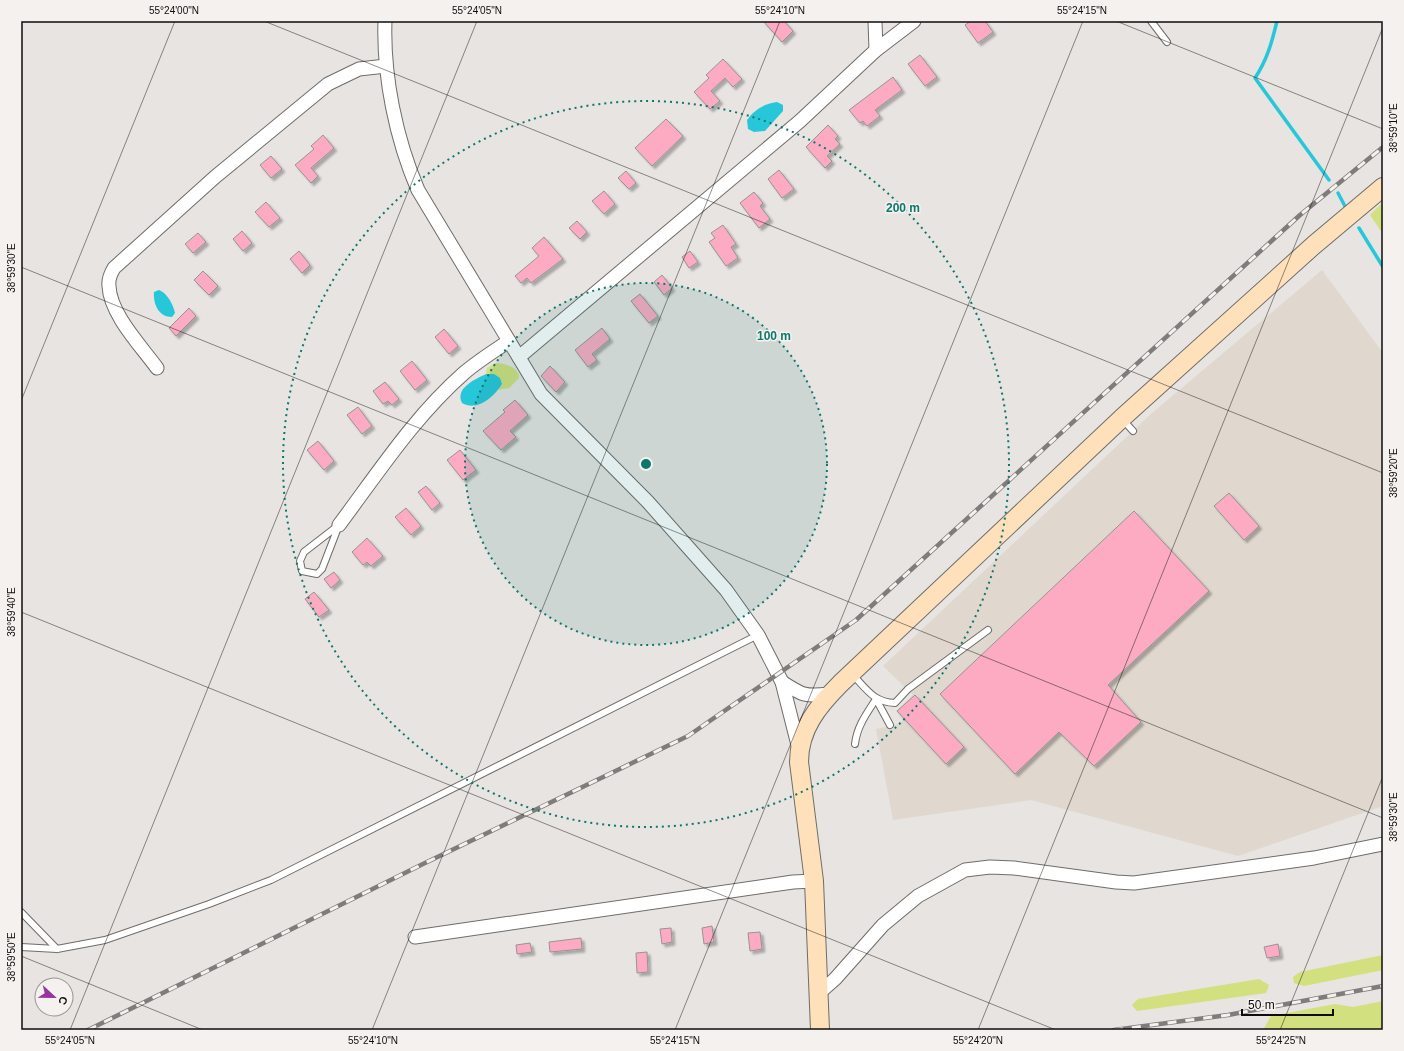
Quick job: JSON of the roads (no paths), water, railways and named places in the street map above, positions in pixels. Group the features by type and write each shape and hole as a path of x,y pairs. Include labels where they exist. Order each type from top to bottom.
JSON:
{"street":[{"path":"385,21 386,66 405,161 418,190 541,394 648,502 726,590 758,635 782,682 799,748 799,762 814,881 820,1030"},
{"path":"875,21 876,50"},
{"path":"519,357 800,121 876,50 914,21"},
{"path":"157,368 129,331 113,304 109,286 114,268 214,177 328,84 359,69 386,66"},
{"path":"799,748 808,723 829,694 1128,424 1314,245 1383,187"},
{"path":"339,526 404,436 446,390 465,371 509,341"},
{"path":"782,682 799,694 811,697 829,694"},
{"path":"818,994 835,979 883,925 918,896 966,870 1014,868 1116,882 1134,883 1314,858 1383,844"},
{"path":"415,937 786,883 814,881"}],"lane":[{"path":"1151,21 1167,42"},
{"path":"339,526 322,569 317,574 302,571 300,561 304,552 339,526"},
{"path":"876,699 895,703 908,690 988,630"},
{"path":"21,947 57,949 105,940 209,904 271,880 758,635"},
{"path":"852,673 876,699 890,725"},
{"path":"856,744 856,733 876,699"},
{"path":"21,912 57,949"}],"water":[{"path":"777,102 783,105 783,111 765,131 754,132 748,129 747,120 753,113 768,104"},
{"path":"159,290 167,296 173,306 175,313 172,317 163,315 157,309 154,301 154,292"},
{"path":"486,374 494,374 500,378 502,384 499,389 485,402 473,406 462,403 461,393 463,389 471,382"}],"waterway":[{"path":"1277,21 1269,51 1255,78 1329,180"},
{"path":"1338,193 1347,210"},
{"path":"1359,228 1383,267"}],"railway":[{"path":"88,1030 425,863 688,736 856,620 1300,215 1383,147"},
{"path":"1114,1030 1228,1015 1383,986"}]}
